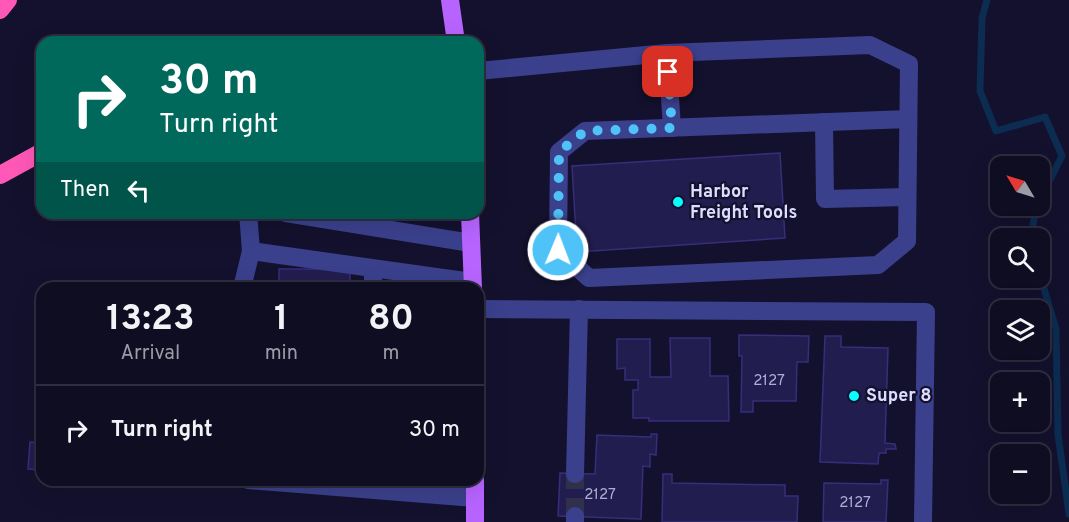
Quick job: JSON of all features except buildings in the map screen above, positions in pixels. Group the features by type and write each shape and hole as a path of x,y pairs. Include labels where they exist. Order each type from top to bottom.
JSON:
{"highway":[{"path":"0,10 8,0"},
{"path":"0,175 36,155"}],"main road":[{"path":"450,0 455,36"},
{"path":"470,219 472,282"},
{"path":"475,522 476,486"}],"lane":[{"path":"484,70 667,53 870,45 909,64 907,241 878,265 589,279 558,250 559,152 585,131 908,119"},
{"path":"667,53 672,128"},
{"path":"824,122 825,199 907,197"},
{"path":"243,282 251,251 248,219"},
{"path":"323,219 471,243"},
{"path":"251,251 453,282"},
{"path":"373,269 373,282"},
{"path":"484,309 926,312 923,522"},
{"path":"575,474 579,309"},
{"path":"366,486 476,498"}],"waterway":[{"path":"987,0 982,18 980,91 996,131 1045,117 1062,156 1050,180"},
{"path":"1033,228 1034,216"},
{"path":"1044,288 1056,329 1058,434 1069,514"}],"tunnel":[{"path":"575,474 575,516"}],"place":[{"name":"Harbor Freight Tools","path":"678,202"},
{"name":"Super 8","path":"854,396"}],"route":[{"path":"558,250 559,152 585,131 672,128 668,72"}]}
